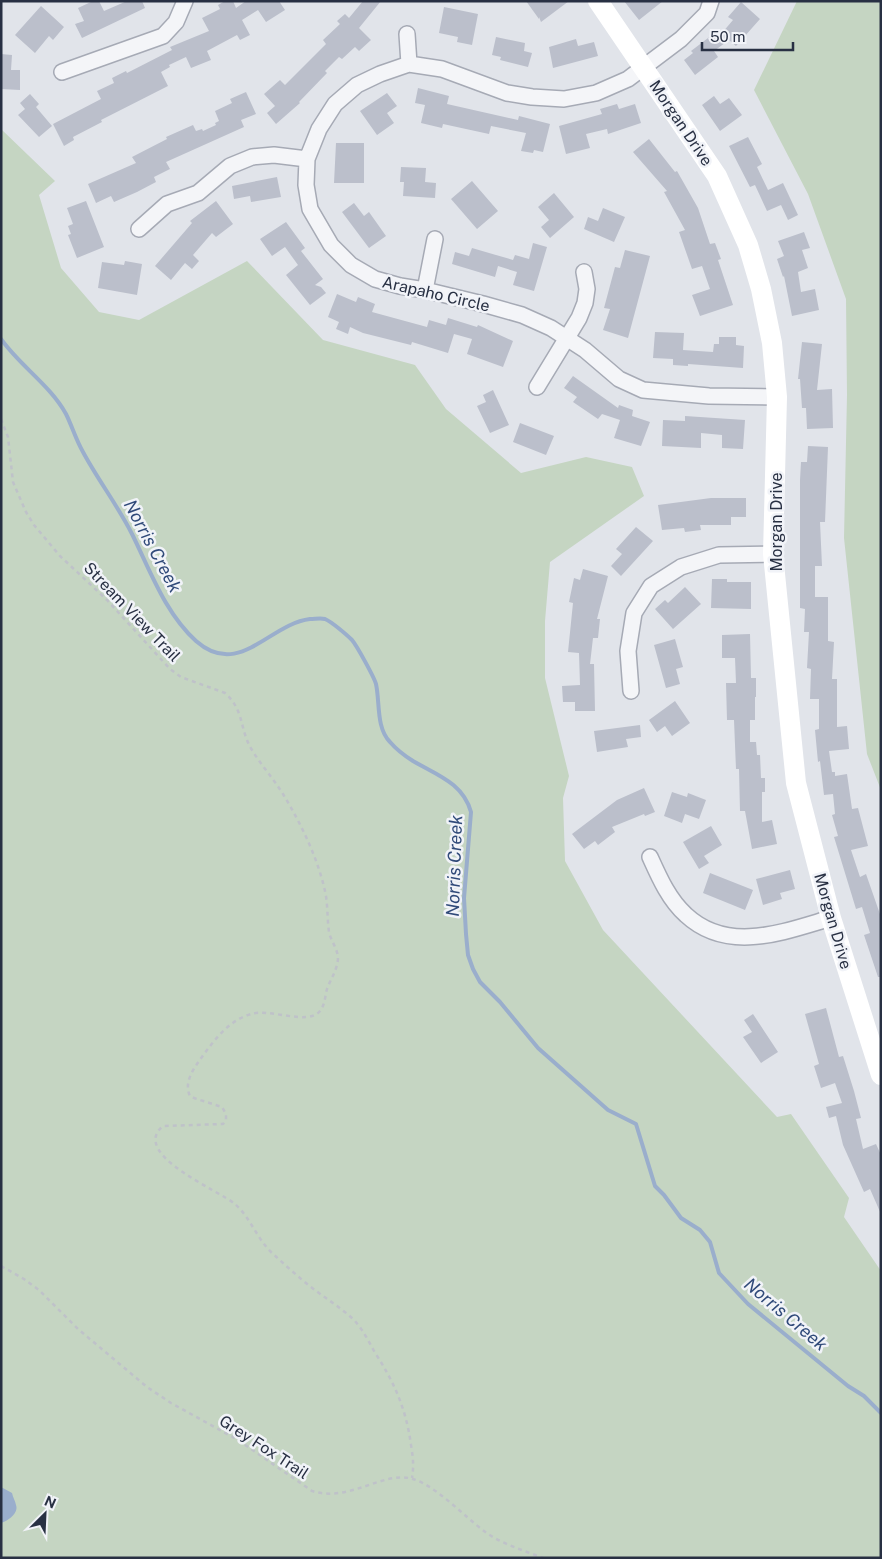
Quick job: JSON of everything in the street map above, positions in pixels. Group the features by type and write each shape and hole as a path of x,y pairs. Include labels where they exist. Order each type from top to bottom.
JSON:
{"street":[{"path":"62,72 163,36 176,22 186,1"},
{"name":"Morgan Drive","path":"598,1 717,176 748,245 761,289 772,343 777,397 774,554 796,783 831,918 881,1075"},
{"name":"Arapaho Circle","path":"711,1 707,13 681,38 628,79 596,94 564,99 507,93 442,69 409,64 380,74 357,85 335,104 318,129 307,160 306,185 310,209 331,245 351,265 375,279 425,290 522,316 551,328 585,350 619,379 643,390 709,396 777,397"},
{"path":"407,34 409,64"},
{"path":"139,229 167,204 198,193 230,166 252,157 274,155 307,160"},
{"path":"425,290 435,239"},
{"path":"537,387 579,318 585,303 587,289 584,272"},
{"path":"631,691 628,651 634,613 651,586 681,568 719,555 774,554"},
{"path":"650,857 665,889 685,915 710,932 747,938 779,933 831,918"}],"path":[{"name":"Stream View Trail","path":"1,419 8,437 13,482 34,525 60,556 107,600 170,669 181,677 225,693 237,706 248,742 282,792 312,852 325,892 330,934 338,958 335,972 320,1012 313,1016 260,1012 242,1017 232,1023 194,1068 187,1086 188,1091 194,1098 222,1107 226,1114 226,1120 223,1124 163,1126 155,1137 156,1145 166,1159 175,1166 236,1204 244,1213 258,1238 267,1248 298,1276 346,1312 355,1322 390,1377 404,1407 415,1465 412,1478"},
{"name":"Grey Fox Trail","path":"1,1266 39,1290 78,1330 147,1387 171,1403 238,1440 312,1492 323,1495 336,1495 390,1479 412,1478"},
{"path":"412,1478 434,1491 485,1532 499,1540 543,1558"}],"green space":[{"path":"797,1 881,1 881,790 867,754 844,538 847,395 846,299 808,194 754,90"},
{"path":"1,129 55,181 39,195 61,268 99,312 139,320 247,261 323,340 415,365 446,409 521,473 586,457 632,467 644,496 550,562 545,621 545,678 569,776 563,798 565,861 603,930 777,1117 791,1114 849,1198 844,1217 881,1271 881,1558 1,1558"}],"water":[{"path":"1,1487 12,1493 17,1508 12,1516 1,1523"}],"building":[{"path":"93,1 99,1 104,11 127,1 142,1 145,8 82,38 75,24 84,21 78,8"},
{"path":"225,1 233,1 236,8 246,1 279,1 285,10 266,22 258,10 242,20 250,35 240,40 237,35 207,51 211,60 191,68 186,57 169,65 170,67 161,72 168,86 101,120 102,122 73,137 74,140 64,146 53,124 101,99 97,91 114,83 112,78 126,71 127,73 172,50 170,47 209,31 202,18 220,9 218,5"},
{"path":"363,1 381,1 359,28 371,40 359,51 355,47 342,59 339,57 325,71 327,73 300,103 276,124 267,113 275,106 264,94 280,80 285,85 326,44 323,40 340,24 337,21 345,14 349,18"},
{"path":"526,1 569,1 541,22"},
{"path":"624,1 663,1 639,20"},
{"path":"741,2 760,19 736,46 729,40 714,51 718,57 695,75 684,60 693,53 691,51 712,35 716,40 733,20 728,17"},
{"path":"41,6 64,27 53,40 49,36 35,53 15,35"},
{"path":"444,7 478,14 472,45 457,42 458,37 439,33"},
{"path":"496,37 525,43 524,51 532,53 528,67 500,60 501,57 492,55"},
{"path":"576,39 578,46 594,42 598,56 553,68 549,47"},
{"path":"1,54 12,55 11,70 20,70 20,90 1,89"},
{"path":"418,88 449,96 447,104 518,120 519,116 550,124 543,152 534,150 533,153 521,151 526,133 491,126 489,134 443,124 442,128 421,123 425,105 415,103"},
{"path":"246,92 256,114 241,120 244,127 166,162 170,169 154,177 156,182 137,192 114,202 111,196 96,203 88,184 136,163 132,157 167,139 166,137 193,125 196,131 202,129 203,131 216,125 215,123 219,121 215,111 232,103 230,99"},
{"path":"387,93 397,106 387,113 394,123 377,135 360,111"},
{"path":"30,94 39,104 36,107 52,126 39,137 18,115 25,109 20,103"},
{"path":"714,96 720,104 729,98 742,115 720,131 702,105"},
{"path":"617,104 619,109 635,104 641,123 608,134 607,129 586,134 590,148 566,154 559,126 602,114 600,109"},
{"path":"748,137 762,164 757,167 768,190 783,183 798,215 788,220 781,205 767,211 755,185 750,187 729,146"},
{"path":"649,139 675,172 677,171 698,208 710,244 715,243 721,259 718,260 733,305 700,316 692,295 710,289 702,266 692,269 679,232 685,230 664,192 667,191 633,152"},
{"path":"336,143 364,143 364,183 334,183"},
{"path":"401,167 426,168 425,182 436,183 435,198 403,196 404,182 400,182"},
{"path":"277,177 281,197 251,202 250,196 234,199 232,186"},
{"path":"472,181 498,211 477,229 451,199"},
{"path":"554,193 574,217 550,238 541,227 549,220 538,207"},
{"path":"86,201 104,247 77,258 68,235 71,234 68,226 73,224 67,208"},
{"path":"216,201 233,224 216,237 212,233 193,255 199,261 192,269 185,263 171,280 155,266 192,223 190,221"},
{"path":"354,203 364,216 369,212 386,236 369,248 342,212"},
{"path":"603,208 625,217 614,242 584,229 588,217 598,221"},
{"path":"286,222 305,248 301,251 323,279 315,285 321,287 326,293 310,305 286,275 298,265 285,247 272,256 260,239"},
{"path":"804,232 810,248 802,250 808,268 798,272 801,292 815,289 819,310 792,316 784,276 777,259 784,256 778,241"},
{"path":"533,243 547,247 534,291 513,285 517,272 498,266 495,277 452,264 455,252 469,256 472,248 513,260 515,255 529,259"},
{"path":"625,250 650,256 628,338 603,330 610,309 604,308 615,267 620,268"},
{"path":"125,261 142,264 137,295 98,288 102,262 124,265"},
{"path":"337,294 356,302 358,297 375,304 372,312 427,327 429,320 446,325 448,318 477,327 478,325 513,341 503,367 467,354 472,339 454,334 448,353 412,342 411,345 363,333 350,327 348,334 336,329 339,322 328,317"},
{"path":"655,332 684,333 683,350 713,352 714,344 719,344 719,337 736,337 736,345 744,346 743,368 688,364 688,366 673,365 673,359 653,358"},
{"path":"802,342 822,344 817,390 832,389 833,428 807,429 806,408 802,408 800,379 798,379"},
{"path":"573,376 618,408 619,405 633,410 632,416 650,422 641,446 614,438 620,420 602,414 598,419 573,402 577,397 564,388"},
{"path":"493,390 509,425 490,433 477,406 486,402 483,395"},
{"path":"685,416 745,420 743,449 722,448 722,435 701,433 701,448 662,446 663,420 685,421"},
{"path":"520,423 554,436 546,455 513,442"},
{"path":"808,446 828,447 825,522 820,522 822,566 815,566 815,597 828,597 828,641 834,642 832,679 837,679 837,727 847,726 849,749 829,751 832,772 835,772 835,776 847,774 852,809 858,808 868,846 851,850 860,877 866,874 881,917 881,977 878,977 864,935 870,933 862,907 856,909 834,837 838,836 832,815 835,814 833,794 824,795 820,761 818,762 815,730 819,729 819,699 810,699 811,669 807,668 809,632 804,632 805,609 800,608 800,480 801,462 807,462"},
{"path":"711,498 746,498 746,517 731,517 731,525 700,525 701,530 685,532 684,528 662,530 658,505"},
{"path":"636,527 653,541 621,576 611,566 622,554 616,549"},
{"path":"583,569 608,576 597,619 600,619 598,638 593,638 590,664 594,664 595,711 575,711 575,702 563,702 562,686 580,685 579,653 568,652 573,603 569,602 574,578 580,580"},
{"path":"712,579 727,579 727,582 751,582 751,609 711,608"},
{"path":"685,587 701,604 673,629 655,609 665,600 668,603"},
{"path":"750,634 751,678 756,678 756,697 755,720 750,720 750,742 756,742 757,755 760,755 761,778 765,778 765,792 762,792 762,822 772,820 777,844 752,849 745,811 740,811 739,769 736,769 734,720 727,720 726,683 736,683 735,658 722,658 722,635"},
{"path":"675,639 683,667 676,669 680,684 666,688 654,645"},
{"path":"675,701 690,723 672,736 665,726 657,732 649,720"},
{"path":"640,725 641,737 626,739 628,747 597,752 594,731"},
{"path":"644,788 655,812 645,816 644,814 612,827 615,832 598,845 595,841 584,849 572,834 617,800"},
{"path":"672,792 687,797 688,793 706,800 699,819 685,814 682,823 664,816"},
{"path":"711,826 722,845 704,856 709,863 699,869 683,842"},
{"path":"790,870 795,889 780,893 782,899 763,905 756,879"},
{"path":"710,873 753,890 745,910 703,893"},
{"path":"826,1008 839,1057 843,1056 854,1091 861,1118 856,1119 863,1149 876,1144 881,1155 881,1214 870,1189 864,1192 843,1145 836,1116 829,1118 826,1107 842,1103 835,1083 821,1088 814,1066 819,1064 805,1014"},
{"path":"753,1014 778,1052 761,1063 743,1037 752,1032 744,1020"}],"waterway":[{"name":"Norris Creek","path":"1,339 52,394 66,414 78,443 132,534 175,618 196,641 212,651 226,654 240,652 295,623 310,619 325,619 352,640 376,684 380,722 382,730 390,742 407,757 455,787 462,794 471,812 464,898 468,955 480,982 500,1002 538,1048 608,1110 636,1124 655,1186 681,1218 700,1230 710,1242 719,1273 748,1304 848,1386 864,1396 881,1413"}]}
